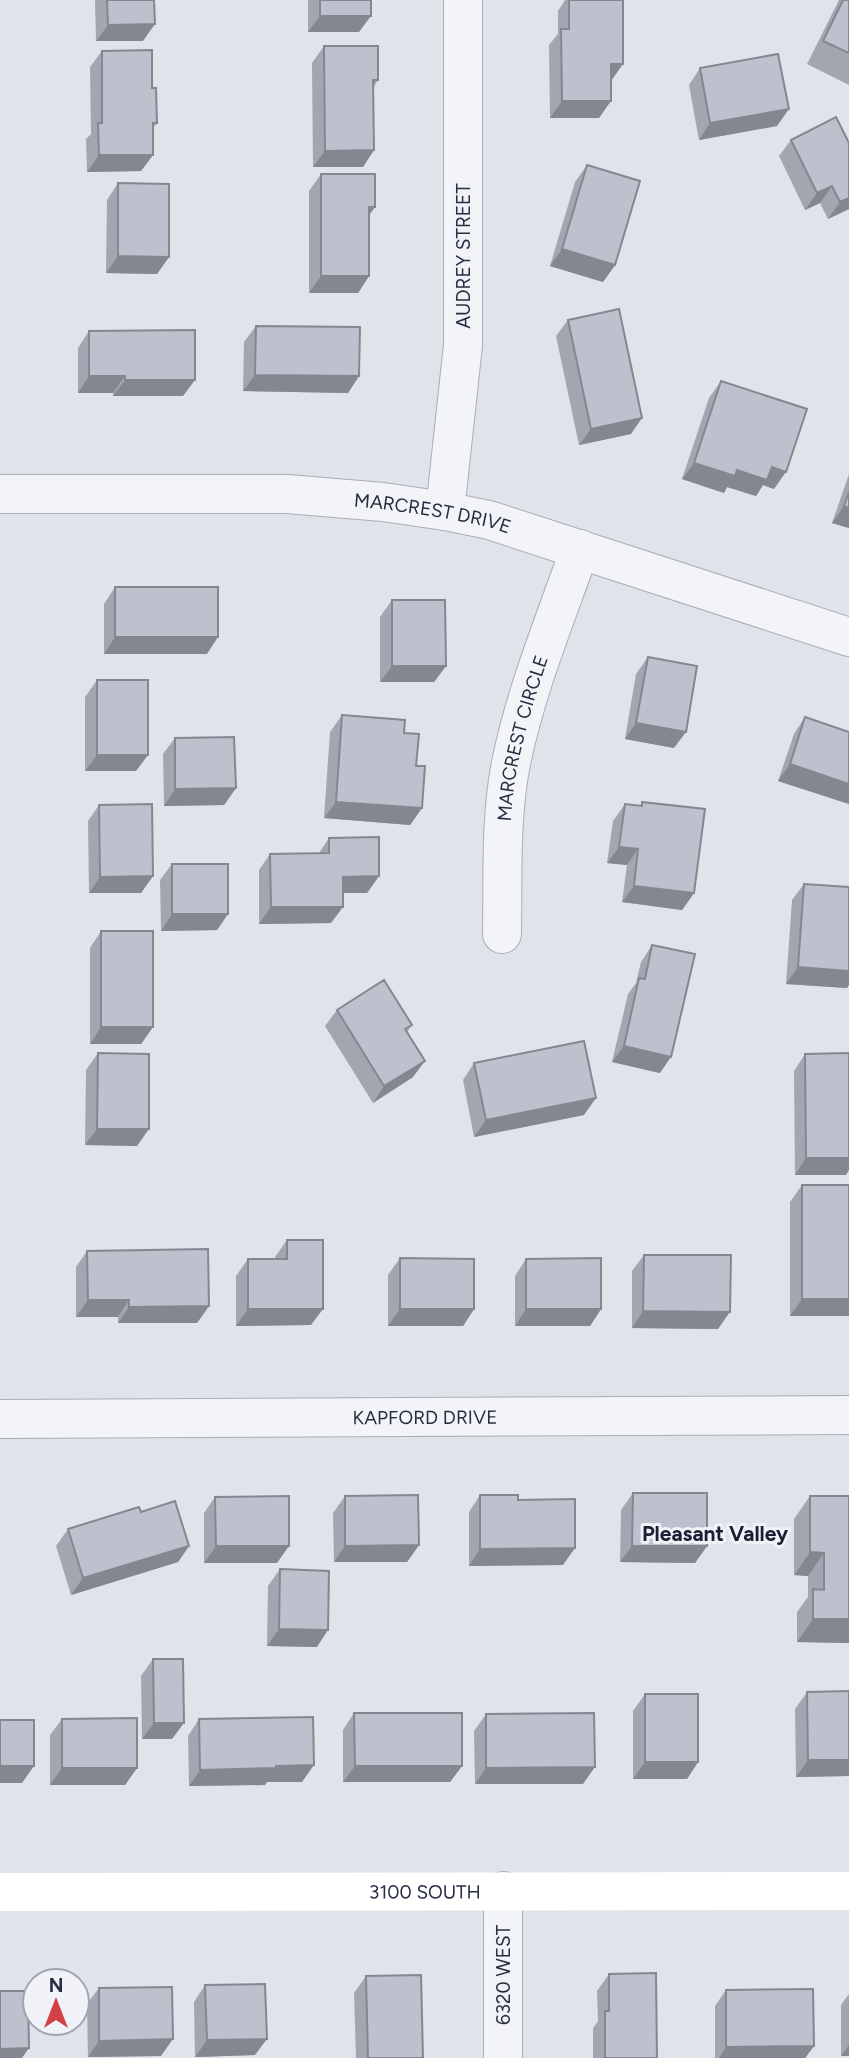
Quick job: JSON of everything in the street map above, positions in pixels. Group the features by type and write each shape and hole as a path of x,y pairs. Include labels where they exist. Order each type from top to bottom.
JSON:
{"main road":[{"name":"3100 SOUTH","path":"0,1892 849,1891"}],"street":[{"name":"AUDREY STREET","path":"445,511 463,345 463,0"},
{"name":"MARCREST DRIVE","path":"0,494 287,494 334,496 445,511 489,520 849,637"},
{"name":"MARCREST CIRCLE","path":"502,934 504,831 511,763 524,709 580,550"},
{"name":"KAPFORD DRIVE","path":"0,1419 849,1415"},
{"name":"6320 WEST","path":"503,1891 503,2058"}],"building":[{"path":"107,0 154,0 155,24 108,25"},
{"path":"320,0 371,0 371,16 320,16"},
{"path":"569,0 623,0 623,64 611,64 611,101 562,101 561,29 569,29"},
{"path":"843,0 849,0 849,53 823,41"},
{"path":"324,46 378,46 378,80 373,80 374,150 325,151"},
{"path":"152,50 152,88 156,88 157,123 153,123 153,155 99,155 102,51"},
{"path":"778,54 789,109 710,123 700,68"},
{"path":"836,117 849,143 849,198 840,202 832,186 817,193 791,140"},
{"path":"587,165 640,181 615,265 562,249"},
{"path":"321,174 375,174 375,207 369,207 369,276 321,276"},
{"path":"118,183 169,184 169,257 118,256"},
{"path":"619,309 642,418 591,429 568,320"},
{"path":"256,326 360,327 359,376 255,375"},
{"path":"195,330 195,380 125,380 125,376 89,376 89,331"},
{"path":"721,381 807,409 786,472 772,467 767,480 737,470 735,476 694,463"},
{"path":"849,492 849,508 844,506"},
{"path":"115,587 218,587 218,637 115,637"},
{"path":"392,600 445,600 446,666 392,666"},
{"path":"648,657 697,666 686,732 636,723"},
{"path":"97,680 148,680 148,755 97,755"},
{"path":"342,715 405,720 404,733 419,734 416,766 425,766 422,808 336,802"},
{"path":"805,717 849,732 849,784 790,764"},
{"path":"234,737 236,788 175,789 175,738"},
{"path":"642,802 705,809 694,893 634,886 638,849 619,847 625,804 642,806"},
{"path":"152,804 153,876 100,877 99,805"},
{"path":"379,837 379,876 343,877 343,907 271,907 270,854 329,853 329,838"},
{"path":"172,864 228,864 228,914 172,914"},
{"path":"804,884 849,887 849,971 798,967"},
{"path":"101,931 153,931 153,1027 101,1027"},
{"path":"652,945 695,954 671,1057 624,1046 639,978 645,979"},
{"path":"384,980 412,1025 405,1029 425,1061 384,1086 337,1010"},
{"path":"584,1041 596,1098 486,1120 474,1063"},
{"path":"98,1053 149,1054 149,1129 97,1129"},
{"path":"849,1053 849,1158 806,1158 805,1054"},
{"path":"802,1185 849,1185 849,1299 802,1299"},
{"path":"287,1240 323,1240 323,1309 248,1309 248,1259 287,1259"},
{"path":"208,1249 209,1306 129,1307 129,1300 88,1300 87,1251"},
{"path":"644,1255 731,1255 730,1312 643,1311"},
{"path":"400,1258 474,1259 474,1309 400,1309"},
{"path":"601,1258 601,1309 526,1309 526,1259"},
{"path":"633,1493 707,1493 707,1546 632,1546"},
{"path":"418,1495 419,1545 345,1546 345,1496"},
{"path":"480,1495 518,1495 518,1500 575,1499 575,1548 480,1549"},
{"path":"289,1496 289,1546 216,1546 215,1497"},
{"path":"810,1496 849,1496 849,1619 813,1619 813,1589 824,1590 824,1553 810,1552"},
{"path":"175,1501 189,1546 83,1578 68,1529 139,1507 141,1512"},
{"path":"280,1569 329,1571 328,1630 279,1629"},
{"path":"153,1659 183,1659 184,1723 154,1723"},
{"path":"849,1691 849,1760 808,1760 807,1692"},
{"path":"645,1694 698,1694 698,1762 645,1762"},
{"path":"354,1713 462,1713 462,1766 355,1766"},
{"path":"594,1713 595,1767 486,1768 486,1714"},
{"path":"313,1717 314,1765 200,1770 199,1719"},
{"path":"137,1718 137,1768 62,1768 62,1719"},
{"path":"0,1720 34,1720 34,1766 0,1766"},
{"path":"656,1973 657,2058 605,2058 605,2011 609,2011 609,1974"},
{"path":"421,1975 423,2058 368,2058 366,1976"},
{"path":"265,1984 267,2039 207,2040 205,1985"},
{"path":"172,1987 173,2039 99,2041 99,1988"},
{"path":"813,1989 814,2046 726,2047 726,1990"},
{"path":"0,1991 21,1991 21,2037 29,2037 29,2048 0,2049"}],"district":[{"name":"Pleasant Valley","path":"715,1534"}]}
